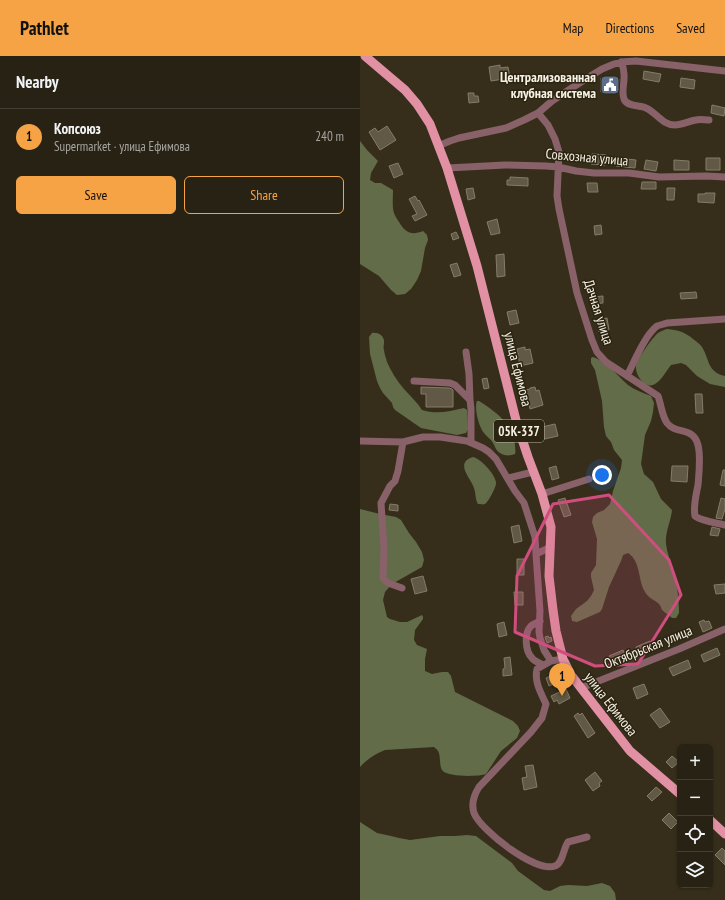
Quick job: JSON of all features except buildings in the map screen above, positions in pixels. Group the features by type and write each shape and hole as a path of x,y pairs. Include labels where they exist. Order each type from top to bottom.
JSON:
{"main road":[{"name":"улица Ефимова","path":"365,56 405,90 417,104 430,124 447,168 477,266 517,424 542,494 551,527 550,576 552,610 563,658 571,675 630,751 677,791"},
{"path":"713,823 725,834"}],"street":[{"path":"438,146 459,138 506,128 524,120 538,113 552,100 584,80 614,64 621,62 636,61 725,72"},
{"path":"621,62 624,74 624,101 627,104 643,106 652,111 668,124 674,125 698,120 709,120"},
{"name":"Дачная улица","path":"538,113 548,125 555,139 559,152 557,196 559,209 577,293 597,352 606,362 658,396 664,417 671,426 693,435 698,446 699,456 694,505 695,516 699,519 725,526"},
{"name":"Совхозная улица","path":"447,168 505,165 558,167 594,173 629,173 659,178 706,176 725,177"},
{"path":"627,376 640,349 650,333 658,326 667,323 725,319"},
{"path":"466,352 472,410 471,442"},
{"path":"414,381 450,383 470,400"},
{"path":"360,441 403,442 423,437 458,439 471,442 483,448 496,459 524,503 535,537 540,598 539,632 544,650 551,661"},
{"path":"402,588 388,582 383,578 384,548 382,503 390,486 395,481 403,442"},
{"path":"508,478 533,472"},
{"path":"542,494 589,479"},
{"path":"536,554 551,547"},
{"path":"540,621 532,625 527,632 527,646 528,653 531,658 543,665"},
{"name":"Октябрьская улица","path":"581,688 725,629"},
{"path":"563,658 551,661 537,670 536,674 539,691 546,704 542,718 531,732 479,787 473,801 474,813 479,821 508,847 526,858 544,866 552,866 559,863 568,842 587,837"}],"highlighted area":[{"path":"609,495 669,560 681,595 638,664 595,666 515,632 517,576 553,504"}],"green space":[{"path":"360,141 378,161 371,173 370,180 375,183 381,183 393,190 393,205 396,218 406,231 415,233 423,231 427,235 428,240 421,271 411,289 405,294 397,295 379,276 360,264"},
{"path":"667,329 684,333 702,347 710,365 715,372 725,376 725,387 710,384 697,376 686,365 681,363 671,365 662,378 655,384 648,385 641,381 636,370 639,358 656,335"},
{"path":"372,333 382,336 385,354 390,369 401,386 422,410 438,412 464,408 467,410 468,429 466,433 457,435 421,428 395,410 392,403 383,393 377,381 370,354 369,337"},
{"path":"593,357 607,365 628,385 651,396 654,403 651,421 645,435 641,464 644,474 653,482 661,499 672,510 666,535 666,544 678,592 679,613 676,618 672,618 664,612 659,604 646,594 635,561 628,553 623,555 600,612 577,622 572,621 571,616 576,609 587,601 594,590 591,573 596,565 597,539 592,522 593,517 610,504 622,460 606,436 602,401 595,370 591,363 591,358"},
{"path":"477,401 491,409 507,424 514,437 515,454 505,455 499,452 484,433 480,427 476,409"},
{"path":"473,457 480,460 495,478 495,487 485,504 478,504 474,488 465,471 465,463"},
{"path":"360,509 396,517 401,520 422,552 424,560 422,567 392,584 385,592 383,600 387,617 390,619 400,622 407,622 422,615 423,619 415,630 414,640 417,645 427,649 425,671 432,674 448,672 451,676 455,692 513,721 518,726 520,731 517,738 501,751 486,774 477,776 463,776 445,772 441,768 439,753 434,747 385,750 371,757 360,767"},
{"path":"360,822 377,833 410,840 440,836 476,836 512,863 518,871 544,890 550,891 560,886 568,885 587,886 602,883 610,886 615,893 616,900 360,900"}],"place":[{"name":"Централизованная клубная система","path":"610,85"},
{"name":"Копсоюз","path":"562,696"}]}
